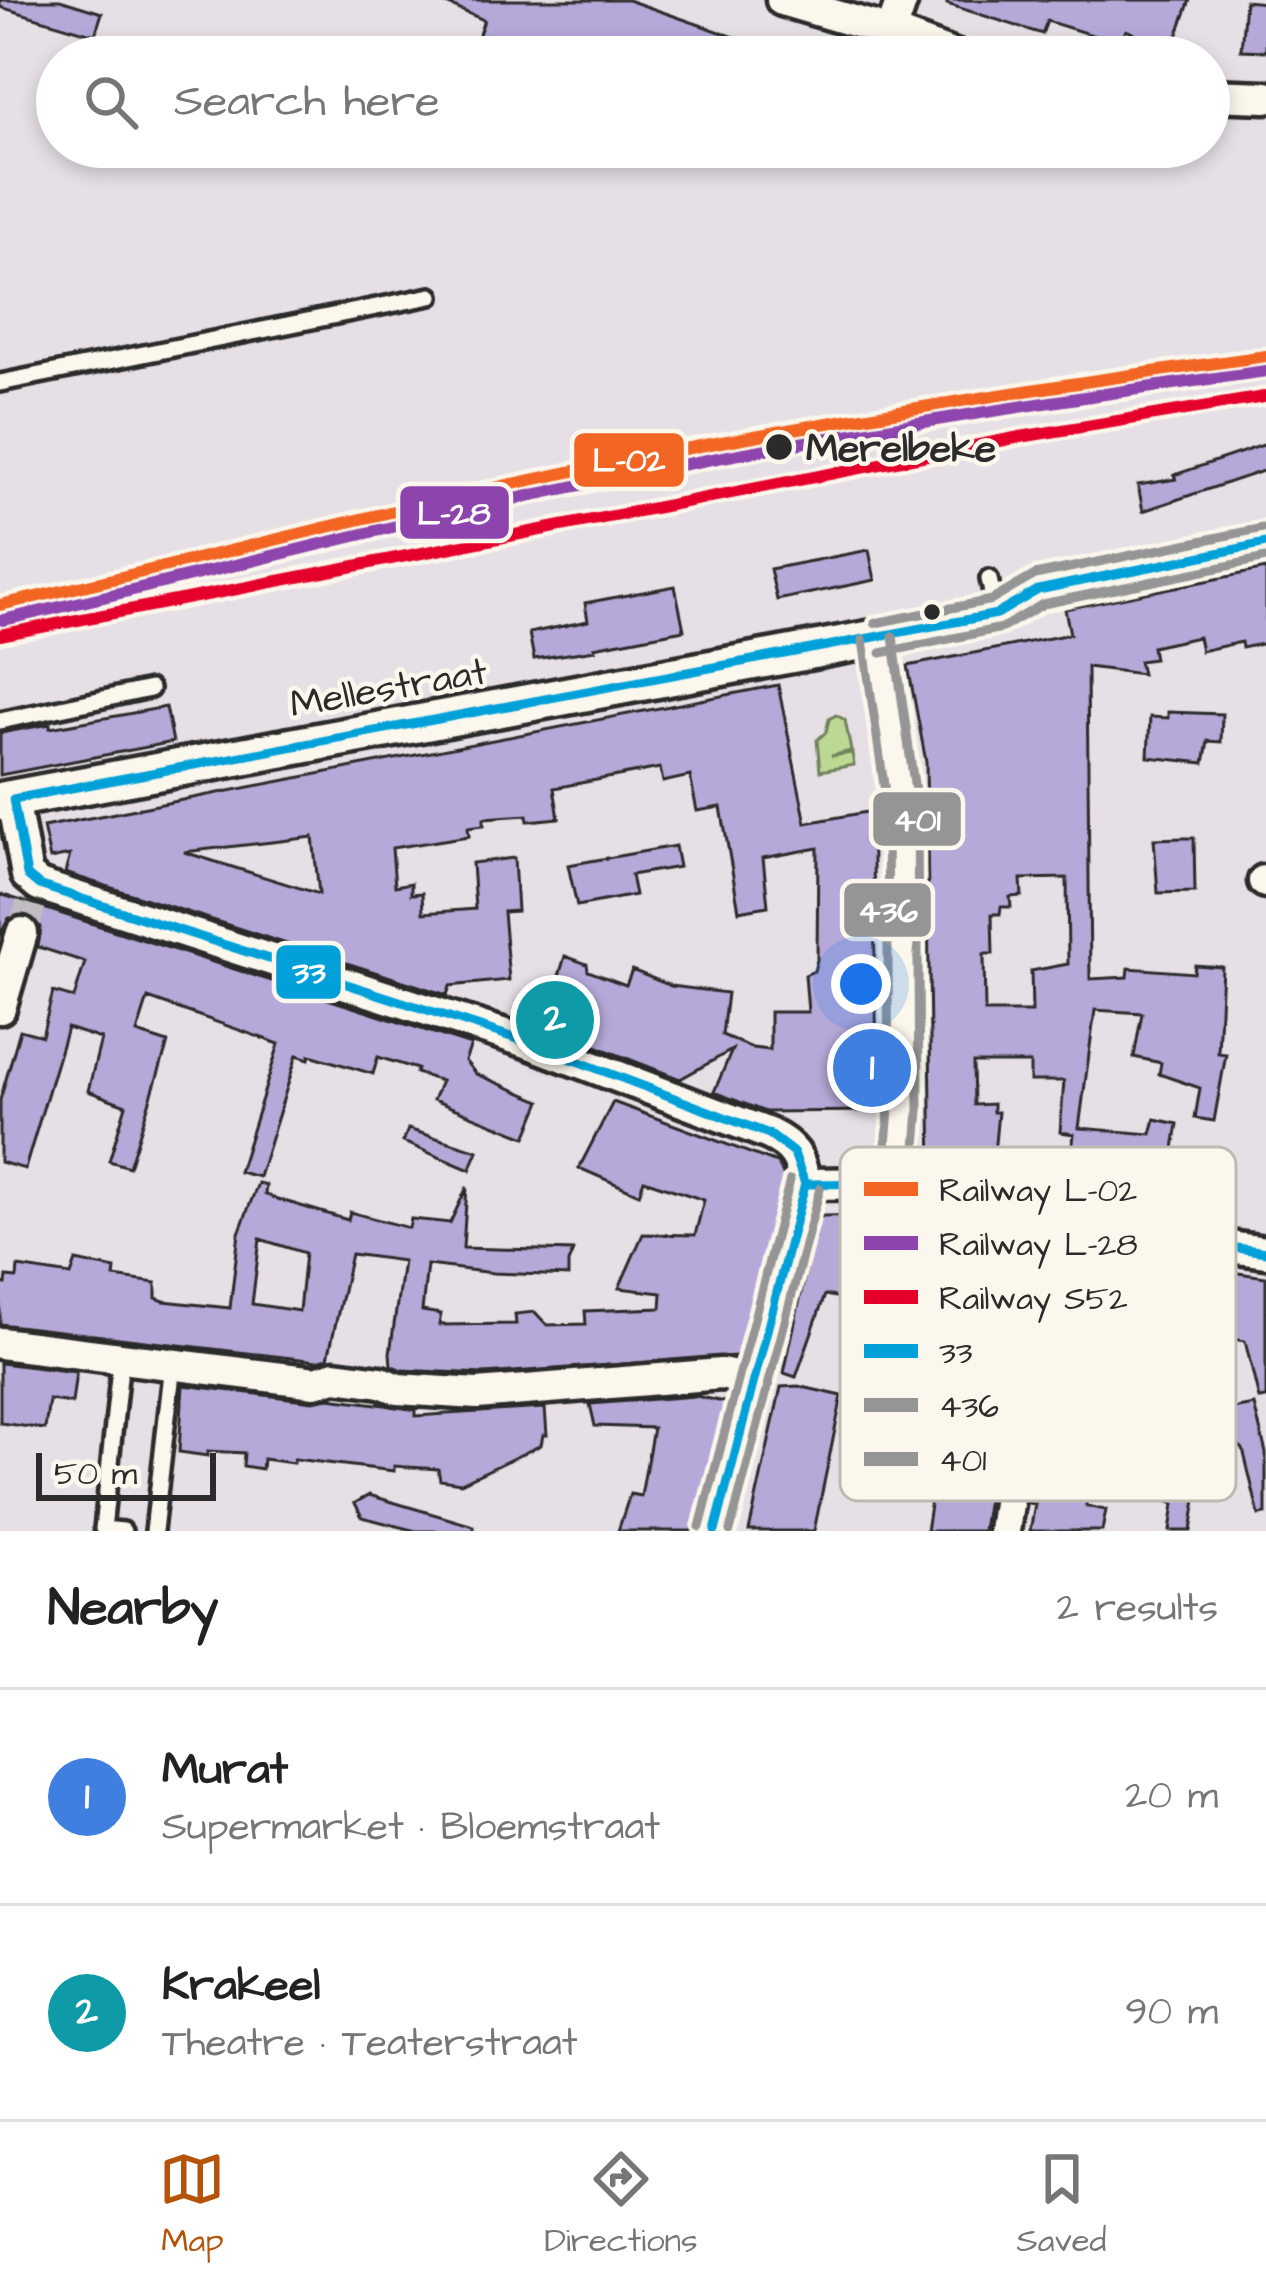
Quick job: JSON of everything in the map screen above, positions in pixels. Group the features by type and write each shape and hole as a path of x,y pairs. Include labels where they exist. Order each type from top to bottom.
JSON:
{"street":[{"path":"782,0 902,36"},
{"path":"891,32 902,0"},
{"path":"1230,96 1266,97"},
{"name":"Mellestraat","path":"7,800 878,638 993,596 1266,544"},
{"path":"878,638 900,775 901,1147"},
{"path":"0,1008 30,907 7,800"},
{"path":"30,907 527,1042 788,1143 800,1158 805,1184 715,1531"},
{"path":"805,1184 840,1184"},
{"path":"1236,1248 1266,1252"},
{"path":"0,1343 315,1382 335,1376 398,1389 457,1393 721,1374 753,1381"},
{"path":"1004,1531 1008,1501"}],"lane":[{"path":"0,383 430,296"},
{"path":"0,721 149,689"},
{"path":"121,1358 103,1528 123,1531"},
{"path":"154,1531 173,1364"}],"green space":[{"path":"836,715 845,720 851,751 831,756 852,753 854,765 820,771 817,740"}],"building":[{"path":"0,0 60,0 102,13 95,35 0,7"},
{"path":"437,0 628,0 732,36 478,36 484,20"},
{"path":"948,0 1190,0 1177,36 1140,36 1126,30 1124,36 1095,36 1047,21 1042,34 947,4"},
{"path":"1245,1 1266,3 1266,51 1241,50"},
{"path":"1266,444 1266,470 1143,511 1138,485 1176,479 1174,475"},
{"path":"869,550 875,580 777,600 770,569"},
{"path":"1266,569 1266,643 1242,648 1241,642 1201,651 1198,637 1152,647 1154,659 1139,661 1142,674 1087,667 1090,979 1128,977 1129,968 1194,973 1195,965 1222,967 1218,1053 1226,1054 1214,1121 1195,1118 1200,1088 1159,1074 1161,1063 1134,1057 1142,1013 1095,1010 1079,1128 1151,1134 1155,1119 1178,1124 1174,1147 1072,1147 1074,1134 1060,1132 1064,1081 1030,1081 1030,1063 973,1063 974,1105 993,1104 993,1112 998,1112 995,1147 932,1147 926,762 908,666 1070,634 1065,609","holes":["1067,878 1068,964 1031,971 1032,1012 985,1012 984,954 993,954 992,914 1011,907 1010,897 1022,896 1021,879"]},
{"path":"675,586 684,630 534,659 529,633 588,621 585,603"},
{"path":"778,685 806,823 872,811 878,1111 765,1112 714,1092 732,1050 680,1079 544,1026 565,956 587,964 588,971 626,985 632,970 671,986 727,993 722,1035 752,1048 770,1050 770,1012 808,1012 805,975 814,971 817,960 818,848 763,858 768,906 739,911 721,807 697,811 690,776 663,782 660,768 554,788 559,818 484,818 484,825 468,827 469,836 392,848 395,886 411,883 411,894 422,893 423,913 475,909 472,863 514,858 517,911 503,912 509,980 450,986 447,995 65,873 70,855 50,859 43,827","holes":["313,837 319,894 184,852"]},
{"path":"166,707 173,742 0,775 0,733"},
{"path":"1168,712 1222,714 1221,742 1208,741 1204,763 1148,757 1150,717 1168,718"},
{"path":"1194,838 1195,892 1158,893 1154,839"},
{"path":"675,846 679,867 631,875 635,895 577,906 568,865"},
{"path":"0,894 471,1045 465,1061 476,1074 541,1101 526,1137 433,1100 441,1081 416,1073 417,1069 378,1057 373,1074 297,1055 259,1177 239,1172 279,1044 148,998 137,1033 168,1043 129,1167 109,1161 126,1105 88,1091 101,1039 67,1028 25,1169 0,1162 0,1100 20,1030 42,1036 53,992 74,998 85,962 38,947 41,927 29,915 9,918 0,935"},
{"path":"613,1102 777,1163 784,1177 741,1351 735,1356 484,1374 402,1370 391,1365 390,1353 403,1261 351,1254 328,1358 317,1361 0,1324 0,1283 6,1284 7,1277 17,1278 18,1267 71,1275 76,1261 115,1269 114,1277 156,1283 156,1298 164,1301 230,1308 239,1233 258,1183 266,1185 265,1194 274,1198 348,1220 350,1212 409,1228 411,1219 450,1223 467,1187 463,1248 573,1251 568,1276 427,1265 422,1311 441,1314 439,1325 516,1324 515,1314 535,1312 547,1325 586,1324 585,1311 661,1308 662,1293 619,1288 643,1234 695,1235 704,1200 644,1180 639,1194 579,1168","holes":["260,1239 305,1253 299,1311 252,1304"]},
{"path":"408,1129 478,1151 470,1170 403,1142"},
{"path":"840,1216 840,1298 825,1295 796,1377 784,1373 817,1220"},
{"path":"1236,1273 1266,1277 1266,1398 1259,1399 1245,1341 1236,1340"},
{"path":"0,1363 76,1372 72,1403 49,1400 45,1429 0,1423"},
{"path":"183,1385 385,1405 416,1410 416,1416 545,1408 547,1435 541,1445 461,1483 440,1480 438,1469 394,1466 394,1471 263,1459 262,1469 243,1466 244,1453 179,1452"},
{"path":"781,1387 840,1396 814,1531 749,1531"},
{"path":"696,1396 728,1403 695,1531 618,1531 630,1494 641,1496 653,1428 595,1426 590,1404"},
{"path":"1254,1405 1266,1453 1266,1514 1259,1515 1243,1449 1236,1443 1236,1408"},
{"path":"369,1495 474,1526 474,1531 416,1531 362,1517 355,1503"},
{"path":"931,1501 988,1501 983,1531 926,1531"},
{"path":"1086,1501 1086,1506 1106,1510 1102,1531 1030,1531 1035,1504 1028,1503"},
{"path":"1167,1501 1196,1501 1191,1531 1170,1531 1174,1504"}],"tunnel":[{"path":"22,933 31,904"}],"railway":[{"path":"0,618 622,475 989,409 1266,370"}],"rail line":[{"name":"L-02","path":"0,605 622,461 897,411 1266,356"},
{"name":"L-28","path":"3,620 466,510 715,458 1266,371"},
{"name":"S52","path":"0,635 1020,437 1264,397"}],"transit line":[{"name":"401","path":"875,623 992,600 1035,575 1263,528"},
{"name":"33","path":"805,1184 794,1153 769,1134 527,1042 39,885 27,875 13,799 997,614 1038,590 1266,543"},
{"name":"436","path":"881,653 1002,628 1043,604 1266,558"},
{"name":"401","path":"893,636 917,805 916,1147"},
{"name":"436","path":"863,640 887,806 886,1147"},
{"name":"401","path":"700,1527 790,1180"},
{"name":"33","path":"805,1184 840,1184"},
{"name":"33","path":"715,1531 805,1184"},
{"name":"436","path":"730,1531 820,1188"},
{"name":"33","path":"1236,1248 1266,1252"}],"place":[{"name":"Merelbeke","path":"779,447"},
{"name":"Krakeel","path":"555,1020"},
{"name":"Murat","path":"872,1068"}]}
